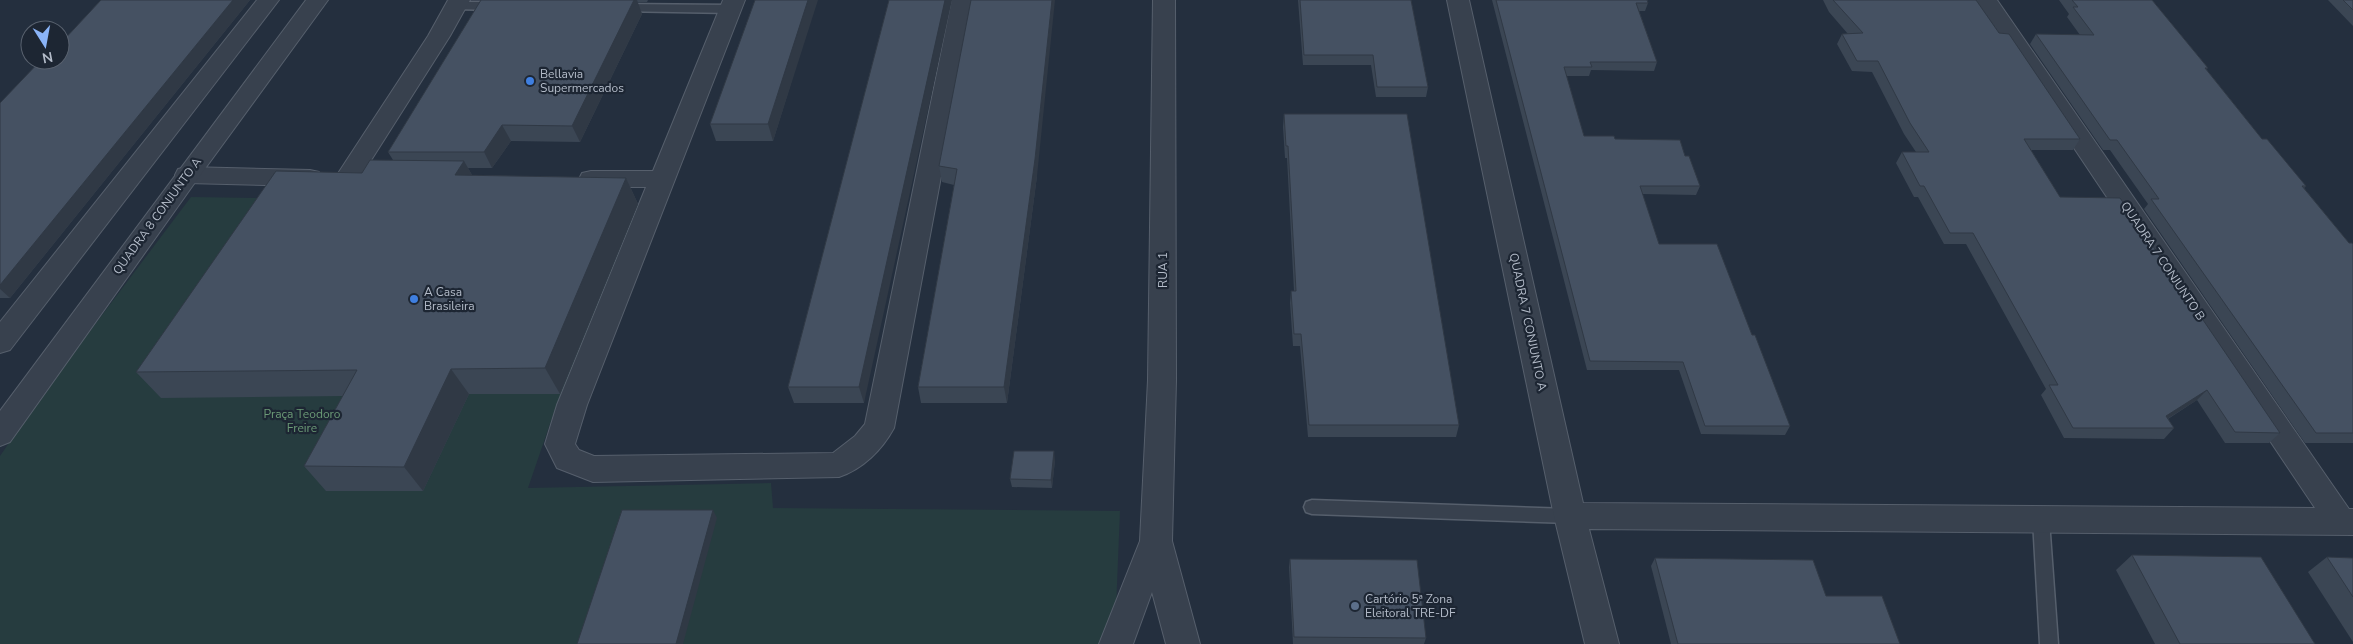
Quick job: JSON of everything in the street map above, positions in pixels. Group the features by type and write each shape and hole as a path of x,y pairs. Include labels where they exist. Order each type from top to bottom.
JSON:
{"street":[{"path":"732,5 572,405 560,444 568,459 592,469 731,468 839,464 866,445 879,428 962,0"},
{"name":"RUA 1","path":"1156,540 1162,380 1164,0"},
{"name":"QUADRA 7 CONJUNTO A","path":"1458,0 1570,516 1602,644"},
{"name":"QUADRA 7 CONJUNTO B","path":"1986,0 2347,522"},
{"path":"347,178 439,36 457,3"},
{"path":"264,5 267,13 281,15 314,4"},
{"name":"QUADRA 8 CONJUNTO A","path":"0,434 187,175 314,4"},
{"path":"0,342 264,5"},
{"path":"187,175 376,178"},
{"path":"563,179 662,179"},
{"path":"1570,516 2347,522"},
{"path":"1116,644 1156,540"},
{"path":"1156,540 1183,644"}],"lane":[{"path":"457,3 505,6"},
{"path":"603,8 732,5"},
{"path":"1312,507 1570,516"},
{"path":"2041,520 2049,644"}],"green space":[{"name":"Praça Teodoro Freire","path":"191,197 640,204 552,418 528,488 771,483 773,508 1120,511 1116,609 1106,644 0,644 0,456 41,396"}],"building":[{"path":"101,0 233,0 0,285 0,103 31,70 70,70 70,33"},
{"name":"Bellavia Supermercados","path":"481,0 634,0 572,126 502,125 484,152 388,152"},
{"path":"755,0 808,0 768,124 710,124"},
{"path":"889,0 945,0 859,387 788,387"},
{"path":"971,0 1052,0 1035,159 1004,387 918,387 957,169 939,166"},
{"path":"1300,0 1411,0 1428,87 1377,87 1373,55 1304,55"},
{"path":"1496,0 1647,0 1648,3 1636,3 1657,62 1590,62 1592,67 1564,67 1584,136 1614,136 1615,139 1680,140 1685,156 1689,156 1700,186 1640,186 1659,244 1717,244 1790,426 1705,426 1683,362 1590,361"},
{"path":"1833,0 1976,0 1999,33 2009,34 2080,139 2024,139 2060,197 2120,198 2280,433 2235,432 2207,390 2166,416 2174,428 2073,428 2049,385 2058,385 1973,233 1950,233 1924,186 1920,186 1902,152 1929,152 1910,123 1878,61 1857,61 1842,34 1863,33"},
{"path":"2072,0 2152,0 2208,68 2205,68 2262,139 2267,139 2306,186 2302,186 2349,243 2353,244 2353,433 2316,433 2151,199 2159,199 2117,140 2110,140 2036,34 2094,35 2073,7 2078,7"},
{"path":"2343,0 2353,0 2353,10"},
{"path":"1284,114 1407,114 1459,425 1309,425 1301,334 1294,334 1291,291 1296,291 1288,146 1286,146"},
{"name":"A Casa Brasileira","path":"370,160 464,161 455,175 626,178 545,368 451,369 404,467 304,466 357,370 136,372 276,171 362,173"},
{"path":"1014,451 1054,451 1051,480 1010,479"},
{"path":"622,510 713,510 676,644 577,644"},
{"path":"2132,555 2261,557 2315,644 2180,644"},
{"path":"2327,557 2353,558 2353,597"},
{"path":"1655,558 1813,560 1826,596 1882,596 1900,644 1678,644"},
{"name":"Cartório 5ª Zona Eleitoral TRE-DF","path":"1290,559 1417,560 1426,638 1294,637"}],"place":[{"name":"Bellavia Supermercados","path":"530,81"},
{"name":"A Casa Brasileira","path":"414,299"},
{"name":"Cartório 5ª Zona Eleitoral TRE-DF","path":"1355,606"}]}
